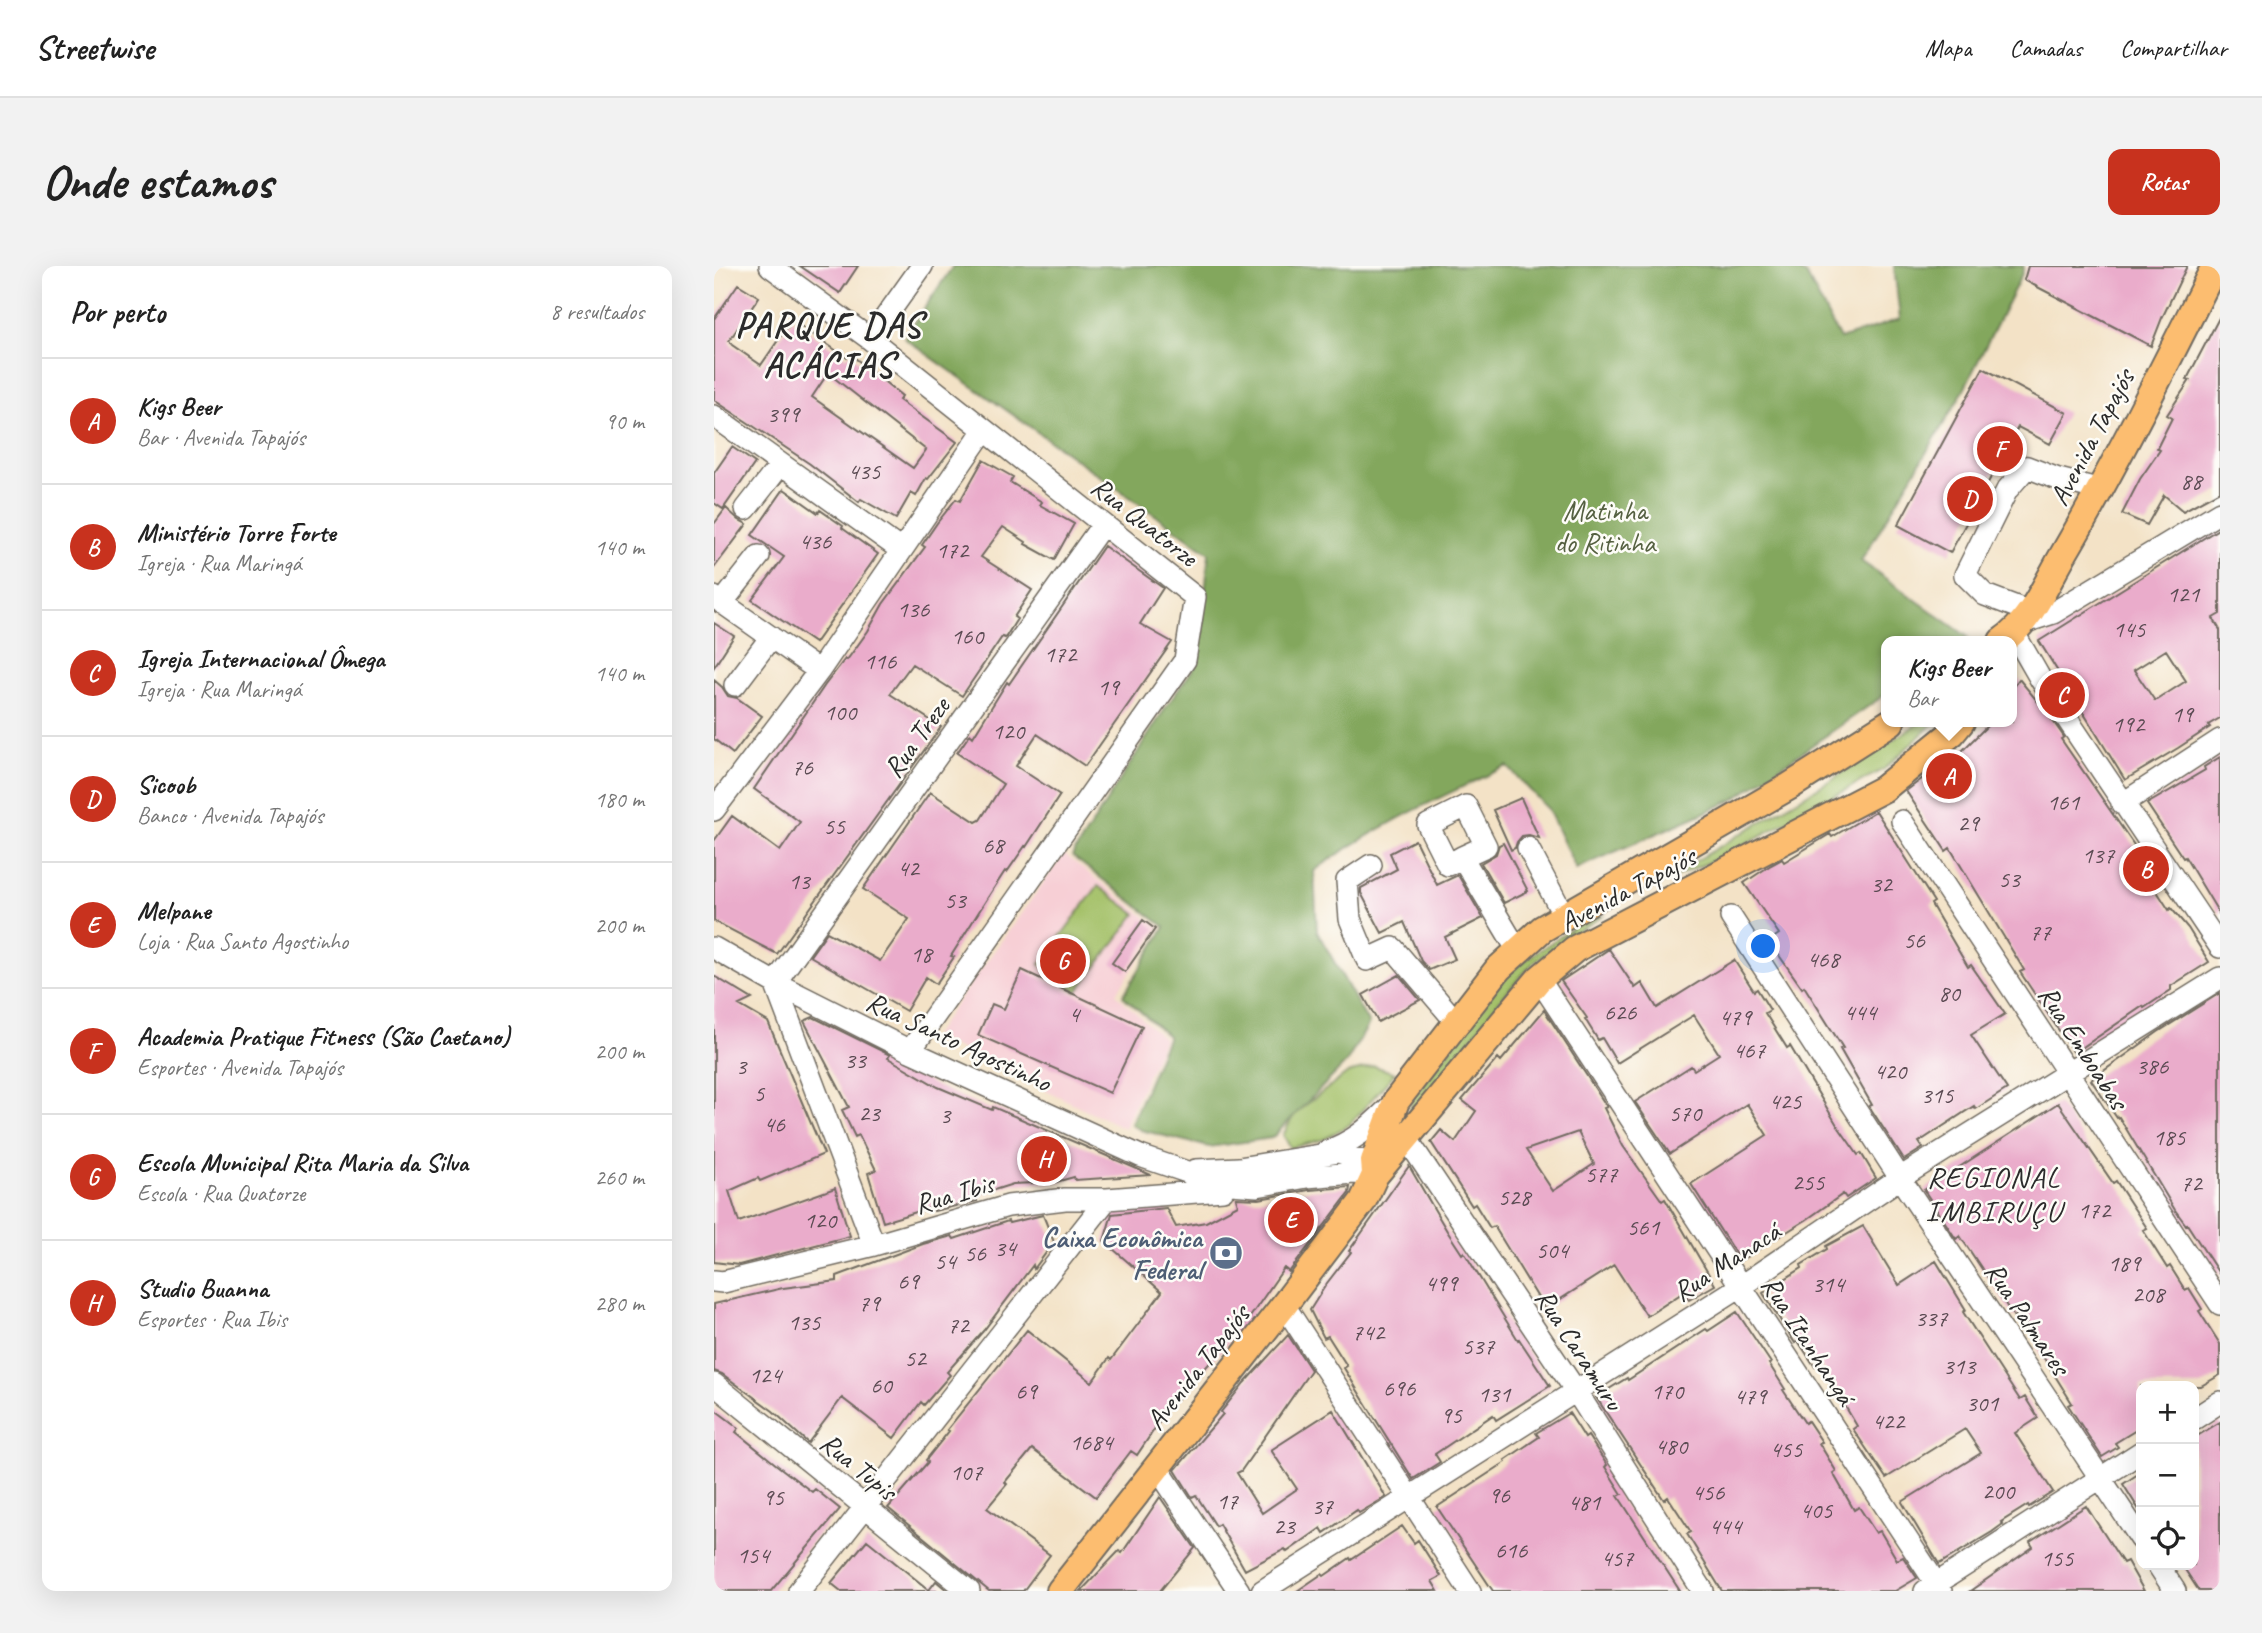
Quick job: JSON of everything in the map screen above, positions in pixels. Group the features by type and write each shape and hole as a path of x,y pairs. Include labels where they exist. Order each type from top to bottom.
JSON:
{"main road":[{"name":"Avenida Tapajós","path":"2016,630 2101,490 2215,266"},
{"name":"Avenida Tapajós","path":"1375,1175 1374,1161 1396,1101 1498,969 1542,929 1790,786 1883,727"},
{"name":"Avenida Tapajós","path":"1060,1591 1158,1469 1363,1201 1375,1175 1539,979 1575,949 1883,789 1957,727"},
{"path":"1608,890 1627,896 1632,907 1632,919"}],"street":[{"name":"Rua Quatorze","path":"770,266 870,340 1195,597 1185,660 910,1051"},
{"path":"870,340 922,266"},
{"path":"715,419 901,550"},
{"path":"714,810 722,781 819,671 984,430"},
{"path":"746,509 781,464"},
{"path":"2101,490 2058,479 2027,467 2007,490 1965,575 2016,630 2041,680 2220,947"},
{"path":"2016,630 2053,613 2220,512"},
{"name":"Rua Treze","path":"775,983 1103,524"},
{"path":"759,556 718,600 819,671"},
{"path":"735,685 771,637"},
{"path":"2122,804 2220,740"},
{"name":"Rua Emboabas","path":"1902,821 2220,1304"},
{"path":"1528,848 1564,916"},
{"path":"1462,857 1518,951"},
{"path":"1371,865 1347,881 1350,919 1367,960 1393,948 1457,1023"},
{"name":"Rua Palmares","path":"1731,917 1900,1178 2136,1531"},
{"name":"Rua Santo Agostinho","path":"714,948 775,983 910,1051 1140,1156 1197,1178 1256,1186 1307,1177 1354,1173 1375,1175"},
{"name":"Rua Manacá","path":"1262,1591 1741,1286 1900,1178 2220,978"},
{"name":"Rua Itanhangá","path":"1539,979 1741,1286 1934,1589"},
{"path":"775,983 874,1245"},
{"path":"1320,1154 1359,1136 1396,1101"},
{"name":"Rua Caramuru","path":"1407,1139 1576,1391 1703,1591"},
{"name":"Rua Santo Agostinho","path":"1187,1172 1239,1168 1339,1152 1365,1162 1375,1175"},
{"name":"Rua Ibis","path":"714,1281 723,1282 874,1245 1008,1206 1065,1199 1107,1199 1256,1186"},
{"path":"799,1591 1107,1199"},
{"path":"1284,1305 1470,1591"},
{"name":"Rua Tupis","path":"714,1384 969,1591"},
{"path":"2199,1416 2220,1402"},
{"path":"1934,1589 2136,1455"},
{"path":"1158,1469 1239,1591"},
{"path":"2161,1570 2175,1591"}],"shaded area":[{"path":"1064,854 1160,928 1116,994 1164,1039 1124,1128 933,1036"}],"green space":[{"name":"Matinha do Ritinha","path":"953,266 1783,266 1806,274 1840,339 1900,319 1894,266 2024,266 1961,395 1861,561 1967,636 1881,636 1881,697 1733,800 1576,869 1548,809 1507,766 1408,814 1337,855 1314,871 1317,931 1369,1024 1346,1063 1272,1138 1209,1147 1141,1130 1131,1124 1168,1036 1123,996 1165,927 1072,856 1166,707 1198,662 1209,553 904,338"},
{"path":"1913,727 1930,727 1884,769 1723,856 1654,886"},
{"path":"1098,886 1136,914 1077,992 1040,964"},
{"path":"1591,916 1603,916 1534,962 1501,999 1438,1083 1407,1118 1413,1098 1505,977 1528,958"},
{"path":"1374,1066 1395,1073 1350,1124 1324,1139 1291,1148 1283,1135 1295,1113 1348,1073"}],"building":[{"path":"800,266 858,266 840,293"},
{"path":"2028,266 2187,266 2151,346 2024,280"},
{"path":"738,284 759,297 729,341 732,345 761,365 792,320 847,358 850,354 902,396 899,400 957,442 928,479 926,478 916,496 911,493 896,519 861,499 859,502 810,464 714,400 714,319","holes":["828,373 926,450 913,468 812,397"]},
{"path":"2220,316 2220,491 2183,511 2164,495 2147,525 2122,514 2140,479 2160,450 2157,448 2172,418 2167,415 2190,380 2187,379"},
{"path":"1983,368 2067,413 2050,444 2018,427 1950,553 1898,525"},
{"path":"732,447 755,463 723,509 714,503 714,473"},
{"path":"983,460 1013,477 1010,482 1042,502 1040,505 1074,524 1054,560 1025,544 1026,542 1003,527 981,557 1032,590 1014,617 1017,619 1005,638 1002,637 962,696 912,664 890,694 941,727 777,954 714,921 714,841 732,816 780,851 800,822 754,789 825,685 868,631 883,604 925,547 922,545 937,523 956,499 960,501"},
{"path":"784,489 818,513 820,510 878,554 815,643 752,600 784,557 752,535"},
{"path":"726,508 747,524 714,568 714,524"},
{"path":"2220,528 2220,614 2213,618 2220,630 2220,718 2178,748 2125,780 2039,641","holes":["2166,650 2186,681 2155,701 2134,670"]},
{"path":"1104,546 1163,588 1140,624 1172,642 1085,766 1037,734 1016,766 1060,795 1026,847 1007,872 1005,871 936,984 926,977 906,1011 810,956 827,932 880,961 909,919 863,889 930,792 976,822 980,820 1003,784 957,753 970,734 973,737 1007,682 1009,684"},
{"path":"714,623 734,636 714,667"},
{"path":"2019,679 2064,737 2061,739 2136,848 2132,851 2149,879 2169,910 2171,908 2188,928 2209,962 2074,1053 2020,972 2024,970 1950,848 1946,851 1906,791 1956,753 1957,756 1986,727 2017,727"},
{"path":"714,680 728,696 737,698 762,716 733,754 714,739"},
{"path":"2220,757 2220,915 2185,857 2183,858 2147,804 2205,770 2204,767"},
{"path":"1521,798 1539,838 1522,836 1511,850 1493,810"},
{"path":"1876,811 1934,902 1931,904 1968,967 1971,965 2005,1014 1971,1035 2007,1089 1976,1109 1974,1106 1919,1142 1923,1148 1904,1160 1869,1106 1872,1105 1840,1049 1843,1048 1804,986 1802,988 1769,941 1779,934 1744,883 1782,859 1784,862 1830,834 1832,837"},
{"path":"1415,840 1437,885 1458,875 1483,918 1445,937 1455,959 1429,970 1421,961 1404,922 1382,933 1361,893 1361,888 1397,869 1390,853"},
{"path":"1503,843 1528,891 1504,903 1481,863 1496,854 1499,845"},
{"path":"1143,920 1155,929 1125,972 1112,963"},
{"path":"1609,949 1635,988 1642,983 1657,1008 1734,960 1754,991 1757,989 1770,1010 1765,1013 1787,1048 1790,1046 1837,1125 1858,1155 1861,1153 1876,1178 1846,1198 1843,1194 1740,1261 1691,1184 1767,1135 1747,1104 1670,1154 1635,1102 1691,1066 1694,1070 1719,1054 1694,1015 1617,1063 1602,1038 1598,1040 1585,1019 1587,1018 1561,981"},
{"path":"1022,970 1142,1026 1110,1093 978,1035 992,1004 1004,1009"},
{"path":"1399,975 1420,1000 1378,1022 1363,995"},
{"path":"714,976 752,999 739,1005 768,1022 824,1154 729,1191 739,1222 835,1188 850,1236 739,1265 714,1262"},
{"path":"2220,993 2220,1275 2175,1210 2119,1117 2117,1118 2091,1080 2158,1032"},
{"path":"1544,1010 1607,1107 1604,1108 1623,1146 1662,1201 1665,1199 1715,1285 1689,1300 1684,1292 1647,1316 1614,1265 1545,1309 1494,1226 1490,1228 1475,1204 1472,1206 1431,1142 1441,1130 1455,1142 1476,1111 1462,1100 1498,1058 1501,1061","holes":["1578,1132 1594,1164 1553,1191 1526,1150"]},
{"path":"813,1017 890,1055 888,1058 938,1087 992,1110 993,1107 1151,1175 1075,1180 1074,1177 1056,1182 1013,1184 975,1196 977,1201 934,1211 933,1207 883,1222 868,1173 876,1170 859,1135 855,1137 842,1110 849,1107 804,1021"},
{"path":"2058,1103 2113,1183 2116,1181 2147,1228 2143,1230 2167,1268 2170,1266 2185,1290 2189,1288 2202,1309 2199,1311 2220,1344 2220,1375 2201,1386 2199,1381 2136,1381 2136,1430 2115,1443 2118,1447 2102,1457 2068,1405 2072,1403 2037,1347 2040,1345 2020,1313 2014,1317 1960,1236 1956,1239 1924,1190"},
{"path":"1409,1166 1447,1231 1462,1254 1464,1252 1550,1386 1496,1420 1493,1415 1435,1454 1440,1462 1413,1479 1344,1368 1347,1366 1328,1336 1324,1338 1310,1310"},
{"path":"1350,1187 1349,1193 1289,1272 1284,1268 1248,1320 1176,1401 1174,1400 1137,1455 1131,1451 1096,1497 1032,1449 1005,1482 1007,1484 987,1508 1050,1555 1023,1591 989,1591 888,1508 928,1462 926,1460 949,1431 947,1430 1027,1330 1092,1382 1109,1358 1111,1360 1162,1292 1104,1241 1112,1214 1166,1208 1176,1227 1206,1222 1238,1205 1236,1198 1259,1199 1309,1190"},
{"path":"1043,1215 1054,1242 947,1372 950,1375 924,1405 921,1402 894,1438 842,1398 808,1443 773,1411 714,1371 714,1304 783,1288 837,1281 837,1276 923,1244 952,1236 954,1239 1008,1221 1009,1223"},
{"path":"1863,1226 1899,1285 1936,1261 1966,1310 1963,1312 2020,1400 2025,1397 2038,1418 2015,1433 2053,1492 2001,1522 2003,1524 1992,1532 1939,1564 1902,1502 1981,1453 1965,1429 1886,1478 1853,1429 1857,1426 1820,1364 1815,1367 1798,1341 1795,1343 1763,1293 1802,1268 1801,1265 1827,1249 1826,1246"},
{"path":"1737,1312 1771,1363 1769,1364 1785,1389 1783,1390 1805,1423 1808,1421 1822,1442 1819,1443 1836,1471 1833,1473 1854,1510 1859,1507 1876,1533 1880,1531 1897,1560 1903,1557 1917,1578 1895,1591 1722,1591 1687,1534 1691,1532 1668,1497 1664,1500 1596,1397"},
{"path":"1288,1335 1311,1370 1237,1473 1262,1513 1297,1489 1271,1450 1333,1410 1386,1497 1359,1513 1357,1510 1324,1533 1321,1528 1287,1552 1285,1549 1245,1570 1219,1524 1216,1526 1196,1495 1192,1497 1175,1470 1223,1414 1221,1412 1244,1383"},
{"path":"714,1409 739,1428 736,1432 778,1466 812,1492 815,1489 840,1509 771,1591 714,1591"},
{"path":"1569,1413 1607,1465 1605,1467 1622,1494 1618,1496 1680,1591 1493,1591 1437,1507 1506,1462 1505,1460 1539,1437 1536,1433"},
{"path":"2220,1422 2220,1591 2199,1591 2185,1570 2199,1570 2199,1435"},
{"path":"2136,1475 2136,1505 2123,1484"},
{"path":"1160,1497 1195,1548 1160,1591 1081,1591 1119,1551 1122,1553"},
{"path":"2086,1506 2123,1563 2127,1561 2144,1591 1970,1591 2033,1547 2030,1542"},
{"path":"1402,1526 1414,1543 1418,1540 1441,1576 1432,1581 1438,1591 1297,1591 1322,1574 1324,1576 1350,1558 1351,1560"},
{"path":"867,1540 929,1590 936,1581 948,1591 841,1591 831,1583"}],"place":[{"name":"Academia Pratique Fitness (São Caetano)","path":"2000,449"},
{"name":"Sicoob","path":"1970,499"},
{"name":"Igreja Internacional Ômega","path":"2062,695"},
{"name":"Kigs Beer","path":"1949,776"},
{"name":"Ministério Torre Forte","path":"2146,869"},
{"name":"Escola Municipal Rita Maria da Silva","path":"1063,961"},
{"name":"Studio Buanna","path":"1044,1159"},
{"name":"Melpane","path":"1291,1220"},
{"name":"Caixa Econômica Federal","path":"1226,1253"}],"district":[{"name":"PARQUE DAS ACÁCIAS","path":"829,345"},
{"name":"REGIONAL IMBIRUÇU","path":"1994,1194"}]}
